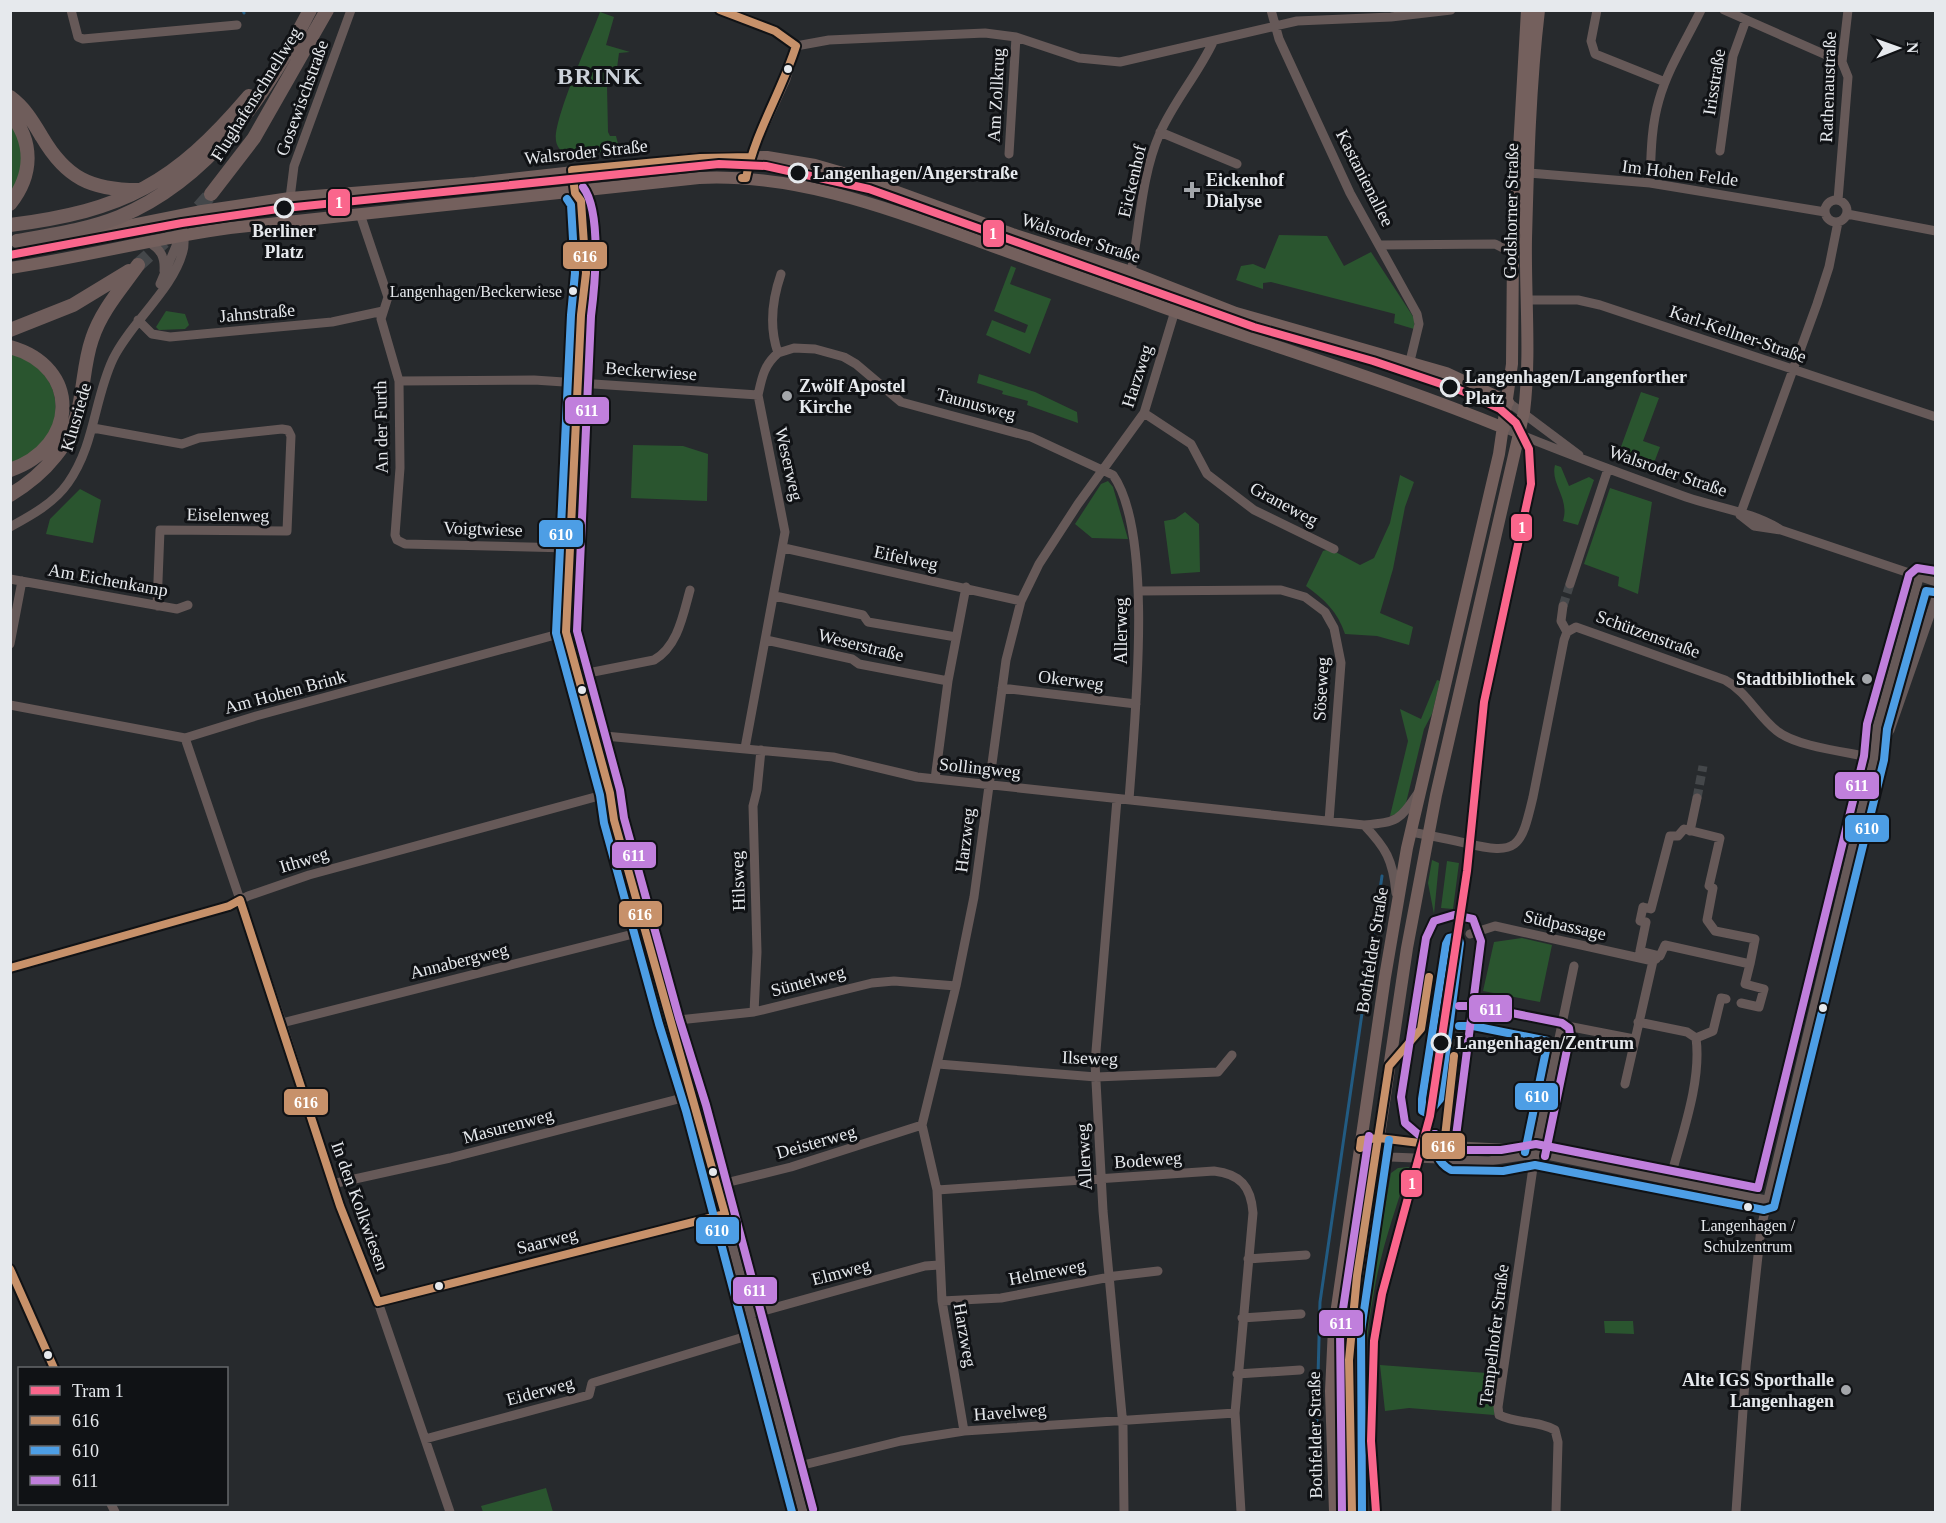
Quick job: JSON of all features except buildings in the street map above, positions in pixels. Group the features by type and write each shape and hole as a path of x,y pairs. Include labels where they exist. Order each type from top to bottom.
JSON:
{"highway":[{"name":"Flughafenschnellweg","path":"268,83 310,10"},
{"name":"Flughafenschnellweg","path":"211,194 254,138 327,10"},
{"path":"10,225 92,210 143,190 205,145 252,93 268,83"},
{"path":"14,241 95,225 118,217 162,195 187,178 219,147 268,83"},
{"path":"10,97 27,112 53,156 76,176 100,187 143,190"},
{"path":"10,112 24,133 29,159 23,185 10,204"},
{"path":"10,330 73,305 138,265 97,326 86,360 80,405 67,439 40,474 10,495"},
{"path":"10,347 39,359 50,369 62,396 63,410 61,423 50,445 29,462 10,470"}],"main road":[{"name":"Godshorner Straße","path":"1508,402 1512,364 1513,253 1527,10"},
{"name":"Godshorner Straße","path":"1524,412 1528,361 1529,173 1539,10"},
{"name":"Walsroder Straße","path":"14,241 44,241 97,233 180,215 290,198 475,183 572,170 750,157 790,160 838,171 1012,234 1131,272 1261,321 1410,361 1474,384 1508,402"},
{"name":"Walsroder Straße","path":"10,268 90,255 181,235 699,178 746,178 790,185 870,203 1174,311 1346,368 1504,428"},
{"name":"Bothfelder Straße","path":"1335,1512 1332,1359 1361,1140 1397,901 1419,791 1504,428 1508,402"},
{"name":"Bothfelder Straße","path":"1352,1512 1350,1330 1407,948 1428,835 1524,412"}],"street":[{"path":"71,10 74,32 83,39 237,25"},
{"name":"Gosewischstraße","path":"290,198 294,166 351,10"},
{"path":"718,10 775,31 796,46 829,40 985,33 1016,37 1066,55 1105,62 1130,61 1275,26 1315,19 1392,17 1451,10"},
{"name":"Kastanienallee","path":"1271,10 1275,26 1350,193 1381,245 1419,321 1410,361"},
{"path":"1597,10 1591,41 1595,54 1665,82"},
{"path":"1650,183 1654,123 1665,82 1701,10"},
{"path":"1724,10 1842,62"},
{"name":"Rathenaustraße","path":"1838,200 1848,77 1842,62 1848,10"},
{"name":"Irisstraße","path":"1720,151 1732,56 1746,20"},
{"name":"Am Zollkrug","path":"1010,154 1016,37"},
{"name":"Eickenhof","path":"1131,272 1143,199 1160,132 1203,64 1213,42"},
{"path":"746,178 750,157 786,79 796,46"},
{"name":"Eickenhof","path":"1160,132 1237,164"},
{"path":"572,170 575,193 581,201 586,264 566,632 609,793 614,820 725,1214 803,1512"},
{"name":"Im Hohen Felde","path":"1529,173 1650,183 1825,212"},
{"path":"1838,222 1830,220 1825,212 1828,203 1838,200 1845,205 1847,214"},
{"name":"An der Furth","path":"360,214 388,297 381,319 399,381 400,468 395,535 397,540"},
{"path":"1740,514 1829,267 1838,222 1847,214"},
{"path":"1847,214 1935,231"},
{"name":"Klusriede","path":"10,527 36,513 61,492 82,459 93,428 105,377 119,347 177,266 183,251 180,215"},
{"name":"Klusriede","path":"155,298 181,235"},
{"path":"148,242 159,249 164,257 164,277"},
{"path":"1381,245 1495,244 1513,253"},
{"path":"778,353 772,338 772,318 781,274"},
{"name":"Harzweg","path":"964,1431 942,1301 937,1190 922,1125 956,986 974,897 1010,641 1021,601 1052,542 1144,413 1181,291"},
{"name":"Karl-Kellner-Straße","path":"1527,300 1578,300 1600,305 1935,417"},
{"name":"Jahnstraße","path":"138,320 152,333 170,337 332,322 383,311"},
{"name":"Taunusweg","path":"778,353 794,348 815,349 844,357 856,364 901,402 1031,437 1104,470"},
{"name":"Weserweg","path":"745,748 784,548 784,516 758,395 768,362 778,353"},
{"name":"Beckerwiese","path":"399,381 497,379 758,395"},
{"name":"Walsroder Straße","path":"1508,402 1585,460"},
{"name":"Graneweg","path":"1144,413 1191,444 1208,474 1254,510 1334,549"},
{"name":"Eiselenweg","path":"93,428 182,444 199,438 282,429 288,430 291,436 287,531 160,530 157,606"},
{"name":"Walsroder Straße","path":"1504,428 1608,469 1740,514 1747,523 1754,526 1781,530 1935,582"},
{"path":"1570,584 1608,469"},
{"name":"Allerweg","path":"1104,470 1119,484 1132,535 1138,591 1136,704 1129,800"},
{"name":"Voigtwiese","path":"397,540 405,544 569,548"},
{"name":"Eifelweg","path":"784,548 1021,601"},
{"path":"1736,1512 1757,1252 1767,1200 1875,757 1877,728 1919,578"},
{"name":"Am Eichenkamp","path":"10,579 177,609 188,605"},
{"name":"Am Eichenkamp","path":"10,644 22,581"},
{"path":"935,779 948,681 966,588"},
{"path":"578,675 654,660 660,656 678,631 690,590"},
{"name":"Söseweg","path":"1138,591 1281,590 1305,597 1325,612 1334,628 1341,663 1329,821"},
{"path":"775,596 863,615 868,622 956,637"},
{"path":"1875,757 1890,730 1935,598"},
{"path":"1563,606 1561,621 1567,632"},
{"name":"Schützenstraße","path":"1410,832 1495,850 1509,847 1522,833 1533,797 1567,632 1580,627 1725,680 1743,692 1768,723 1786,736 1875,757"},
{"name":"Am Hohen Brink","path":"10,705 185,738 256,716 566,632"},
{"name":"Weserstraße","path":"766,640 852,658 859,664 948,681"},
{"name":"Okerweg","path":"1002,688 1136,704"},
{"name":"Sollingweg","path":"594,735 833,757 881,770 935,779 1364,825 1387,823 1402,816 1419,791"},
{"name":"In den Kolkwiesen","path":"185,738 282,1023 332,1184 378,1302 450,1512"},
{"name":"Hilsweg","path":"754,1012 757,952 753,806 761,750"},
{"name":"Ithweg","path":"10,968 240,900 309,875 609,793"},
{"path":"1690,831 1697,798"},
{"name":"Allerweg","path":"1117,799 1095,1046 1102,1180 1122,1421 1124,1512"},
{"path":"1364,825 1382,843 1390,859 1397,901"},
{"path":"1656,959 1640,951 1646,922 1640,921 1642,907 1651,909 1670,836 1678,836 1684,829 1720,838 1709,886 1713,888 1707,920 1715,931 1755,939 1745,984 1764,988 1759,1007 1741,1003"},
{"name":"Südpassage","path":"1470,934 1495,926 1656,959"},
{"name":"Annabergweg","path":"282,1023 645,931"},
{"path":"1625,1084 1638,1022 1656,959 1665,945 1750,964"},
{"path":"1534,1154 1574,966"},
{"name":"Süntelweg","path":"669,1021 754,1012 872,983 894,981 956,986"},
{"path":"1696,1038 1713,1031 1721,998 1726,999"},
{"path":"1638,1022 1687,1032 1696,1038 1699,1058 1670,1180"},
{"path":"1562,1025 1634,1039"},
{"name":"Ilseweg","path":"938,1064 1096,1077 1218,1072 1232,1055"},
{"name":"Masurenweg","path":"332,1184 450,1158 690,1096"},
{"name":"Deisterweg","path":"717,1185 791,1167 922,1125"},
{"path":"1361,1140 1379,1138 1444,1146 1517,1149 1767,1200"},
{"path":"1361,1140 1376,1153 1390,1157 1502,1161 1534,1154"},
{"path":"1444,1146 1454,1160"},
{"name":"Tempelhofer Straße","path":"1534,1154 1498,1407 1499,1415 1506,1419 1546,1425 1555,1430 1558,1442 1556,1512"},
{"name":"Bodeweg","path":"937,1190 1214,1171 1240,1178 1252,1200 1235,1413 1241,1512"},
{"name":"Saarweg","path":"378,1302 725,1214"},
{"path":"1248,1259 1306,1255"},
{"name":"Elmweg","path":"752,1314 925,1266 939,1265"},
{"path":"10,1268 54,1367"},
{"name":"Helmeweg","path":"942,1301 1001,1298 1109,1277 1158,1271"},
{"path":"1242,1318 1301,1314"},
{"name":"Eiderweg","path":"425,1439 589,1395 592,1383 757,1333"},
{"path":"1237,1374 1300,1370"},
{"name":"Havelweg","path":"791,1468 901,1441 964,1431 1235,1413"}],"green space":[{"path":"600,12 614,17 606,45 630,52 619,53 617,68 619,80 609,81 607,86 608,132 610,136 616,136 619,148 571,159 558,146 557,130 566,97"},
{"path":"11,121 25,156 11,199"},
{"path":"1279,235 1327,236 1344,266 1371,252 1414,318 1414,329 1394,323 1395,314 1271,282 1263,283 1263,289 1236,280 1241,266 1253,264 1265,269"},
{"path":"1011,266 1016,268 1010,284 1051,299 1030,354 986,335 992,320 1025,333 1028,325 994,311"},
{"path":"166,311 185,314 189,325 185,329 159,330 156,327"},
{"path":"11,354 39,369 51,385 56,405 51,433 45,442 11,466"},
{"path":"979,374 1035,392 1077,412 1078,423 1027,405 1028,401 1002,394 1003,391 977,383"},
{"path":"1641,392 1659,398 1643,441 1660,447 1652,468 1618,455"},
{"path":"633,445 683,446 708,454 707,501 631,498"},
{"path":"1555,465 1561,467 1569,486 1589,477 1594,480 1578,525 1563,521 1564,505 1555,479"},
{"path":"1400,475 1414,482 1405,507 1393,569 1380,613 1413,627 1409,645 1377,636 1345,634 1330,607 1306,586 1323,551 1330,549 1360,565 1374,558 1390,523"},
{"path":"1108,481 1113,487 1128,539 1092,538 1075,524 1101,484"},
{"path":"1610,488 1652,502 1638,594 1618,586 1619,577 1584,564"},
{"path":"80,489 101,500 93,543 46,534 50,519"},
{"path":"1185,512 1199,524 1200,572 1171,574 1164,521 1175,519"},
{"path":"1437,680 1440,681 1432,714 1424,729 1406,803 1400,813 1390,816 1408,741 1400,709 1421,719"},
{"path":"1432,860 1439,863 1434,914 1428,883"},
{"path":"1447,861 1459,863 1453,909 1441,908"},
{"path":"1522,938 1552,945 1540,1002 1483,991 1494,942"},
{"path":"1409,1167 1377,1276 1366,1347 1364,1402 1368,1512 1364,1512 1360,1412 1362,1343 1369,1275 1378,1248 1391,1173 1398,1168"},
{"path":"1604,1321 1633,1321 1634,1334 1605,1333"},
{"path":"1380,1365 1500,1374 1494,1415 1409,1408 1385,1411"},
{"path":"546,1488 553,1512 483,1512 481,1506"}],"waterway":[{"path":"1316,1451 1320,1302 1382,876"}],"tunnel":[{"path":"138,265 188,220 211,194"},
{"path":"1563,606 1570,584"},
{"path":"1697,798 1703,766"}],"tram line":[{"name":"1","path":"10,255 182,223 285,208 719,164 766,166 869,189 1254,327 1373,361 1462,391 1500,409 1516,423 1529,449 1531,484 1484,702 1467,871 1430,1116 1382,1294 1374,1341 1371,1441 1376,1512"}],"transit line":[{"name":"616","path":"720,10 775,31 796,46"},
{"name":"616","path":"742,178 746,178 762,128 796,46"},
{"name":"616","path":"725,1214 614,820 610,793 566,632 581,315 586,273 581,201 575,193 572,170 700,158 750,157"},
{"name":"611","path":"583,187 593,213 596,249 577,631 620,790 624,818 679,1018 706,1105 813,1509"},
{"name":"610","path":"567,199 571,205 575,273 556,633 600,795 604,823 659,1024 686,1111 792,1512"},
{"name":"611","path":"1435,1134 1419,1135 1405,1123 1401,1097 1426,938 1434,921 1454,915 1473,919 1481,941 1455,1144 1459,1150 1501,1150 1536,1144 1758,1188 1864,756 1867,724 1909,575 1917,568 1936,571"},
{"name":"610","path":"1435,1134 1437,1155 1442,1163 1451,1170 1503,1171 1535,1165 1764,1210 1774,1207 1884,760 1887,729 1926,591 1934,592"},
{"name":"616","path":"240,900 340,1206 378,1302"},
{"name":"616","path":"10,968 229,906 240,900"},
{"name":"610","path":"1458,936 1460,943 1440,1099 1428,1114 1422,1111 1446,944 1449,938 1458,936"},
{"name":"616","path":"1352,1512 1349,1360 1357,1276 1389,1066 1421,1029 1429,977"},
{"name":"611","path":"1459,1006 1476,1006 1562,1023 1569,1028 1570,1035 1545,1156"},
{"name":"610","path":"1459,1026 1473,1026 1548,1041 1525,1152"},
{"name":"616","path":"1360,1148 1361,1140 1379,1138 1444,1146 1454,1056"},
{"name":"611","path":"1342,1512 1340,1329 1369,1136"},
{"name":"610","path":"1362,1512 1361,1331 1389,1140"},
{"name":"616","path":"378,1302 725,1214"},
{"name":"616","path":"10,1269 54,1367"}],"place":[{"name":"Langenhagen/Angerstraße","path":"798,173"},
{"name":"Eickenhof Dialyse","path":"1192,190"},
{"name":"Berliner Platz","path":"284,208"},
{"name":"Langenhagen/Beckerwiese","path":"573,291"},
{"name":"Langenhagen/Langenforther Platz","path":"1450,387"},
{"name":"Zwölf Apostel Kirche","path":"787,396"},
{"name":"Stadtbibliothek","path":"1867,679"},
{"name":"Langenhagen/Zentrum","path":"1441,1043"},
{"name":"Langenhagen / Schulzentrum","path":"1748,1207"},
{"name":"Alte IGS Sporthalle Langenhagen","path":"1846,1390"}],"district":[{"name":"BRINK","path":"600,76"}]}
